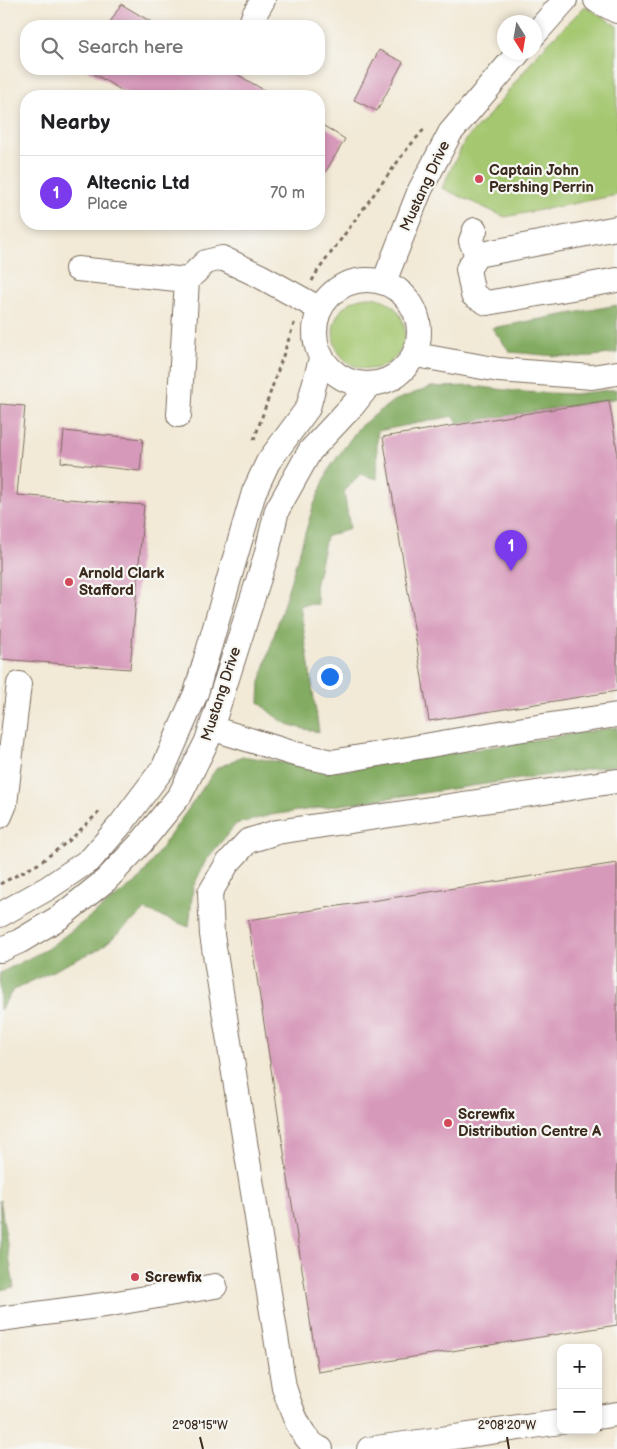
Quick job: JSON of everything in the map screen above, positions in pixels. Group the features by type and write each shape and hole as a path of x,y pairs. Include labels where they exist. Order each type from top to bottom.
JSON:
{"street":[{"path":"252,20 263,0"},
{"path":"542,26 565,0"},
{"path":"596,0 617,12"},
{"name":"Mustang Drive","path":"384,282 420,190 450,133 512,60"},
{"path":"476,255 617,228"},
{"path":"475,230 471,241 476,255 468,269 473,295 487,303 617,280"},
{"path":"179,415 187,280 206,262 222,258 260,276 320,309"},
{"path":"77,269 187,280"},
{"path":"357,280 384,282 402,293 415,311 420,336 416,355 403,371 385,382 370,384 348,382 335,374 322,359 315,340 320,309 333,291 357,280"},
{"path":"416,355 499,370 592,377 617,373"},
{"name":"Mustang Drive","path":"0,915 48,888 91,859 121,824 164,767 196,693 254,492 268,462 308,408 322,359"},
{"name":"Mustang Drive","path":"0,950 20,941 60,917 106,880 141,844 180,795 207,741 266,556 277,510 310,451 370,384"},
{"path":"0,816 5,804 19,684"},
{"path":"211,728 294,754 332,762 617,715"},
{"path":"311,1447 291,1410 284,1387 212,935 210,893 227,864 248,842 277,832 617,781"},
{"path":"0,1319 111,1304 215,1286"},
{"path":"602,1416 617,1414"},
{"path":"369,1449 557,1423"}],"path":[{"path":"317,272 426,126"},
{"path":"254,442 294,323"},
{"path":"0,884 38,864 70,840 102,809"}],"green space":[{"path":"585,6 617,26 617,195 505,217 442,188 465,140 490,114 533,60 542,60 542,49"},
{"path":"369,297 389,303 399,313 405,333 399,353 389,363 369,369 349,363 339,353 333,333 339,313 349,303"},
{"path":"617,305 617,353 579,358 510,352 492,328"},
{"path":"473,386 522,392 574,394 617,389 617,398 458,423 453,416 378,431 377,479 360,474 344,492 350,528 326,537 315,587 318,604 300,605 319,732 293,726 280,720 259,702 260,682 313,507 329,469 359,427 393,401 431,387"},
{"path":"617,727 617,765 271,815 236,824 206,860 193,887 189,927 145,910 101,948 13,990 0,1010 0,973 47,949 139,880 216,769 242,756 339,771"},
{"path":"0,1200 14,1287 0,1290"}],"building":[{"path":"121,4 148,20 112,20"},
{"path":"379,50 403,62 377,111 354,100"},
{"path":"96,75 238,75 264,90 121,90"},
{"path":"325,127 345,139 325,173"},
{"path":"609,400 617,450 617,691 429,721 383,437"},
{"name":"Arnold Clark Stafford","path":"0,404 25,406 17,495 144,505 130,669 0,659"},
{"path":"64,431 143,439 140,471 61,462"},
{"name":"Screwfix Distribution Centre A","path":"617,863 617,1325 318,1372 248,920"}],"place":[{"name":"Captain John Pershing Perrin","path":"479,179"},
{"name":"Altecnic Ltd","path":"511,571"},
{"name":"Arnold Clark Stafford","path":"69,582"},
{"name":"Screwfix Distribution Centre A","path":"448,1123"},
{"name":"Screwfix","path":"135,1277"}]}
